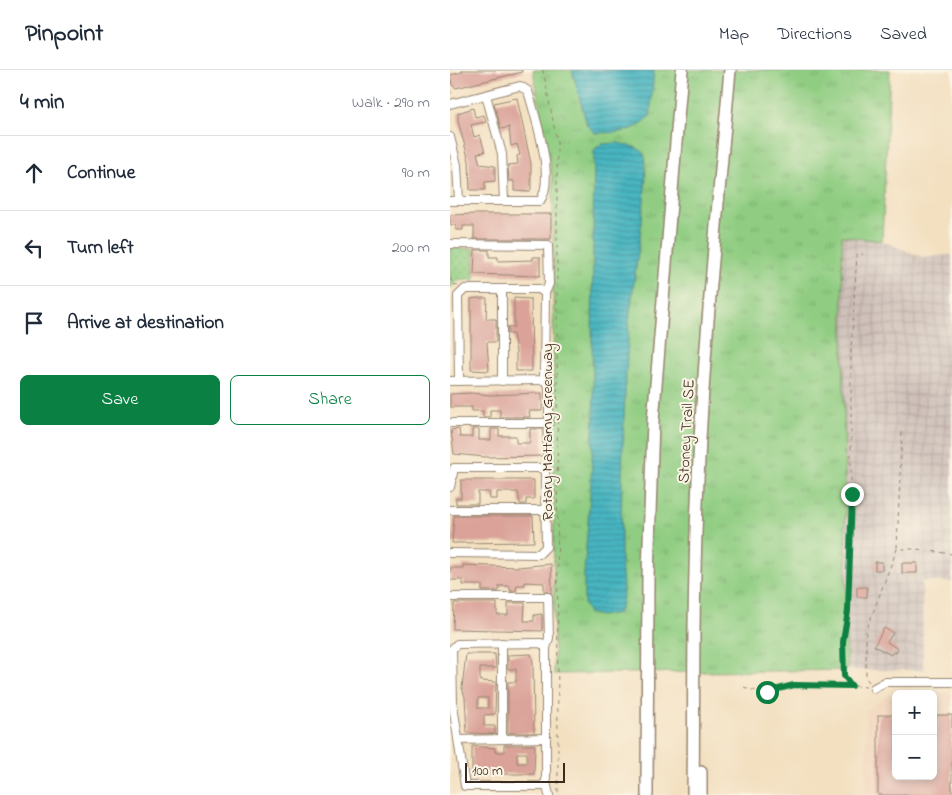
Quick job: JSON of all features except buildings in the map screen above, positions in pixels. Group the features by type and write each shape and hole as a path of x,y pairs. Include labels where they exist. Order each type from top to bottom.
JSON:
{"highway":[{"name":"Stoney Trail SE","path":"647,795 646,750 653,421 682,70"},
{"name":"Stoney Trail SE","path":"693,795 695,572 702,408 708,313 730,70"},
{"path":"695,654 700,668 701,795"},
{"path":"639,795 646,750"}],"street":[{"path":"450,104 520,86 528,91 541,136 545,161 545,194 540,201 450,201"},
{"path":"486,95 502,154 504,201"},
{"path":"450,137 458,165 459,201"},
{"path":"450,244 548,245 549,284 545,293 544,380 549,385 549,423 450,423"},
{"path":"459,380 458,296 465,289 539,289 545,293"},
{"path":"502,289 502,381"},
{"path":"450,381 544,380"},
{"path":"450,487 454,468 541,468 545,471 546,547 539,554 450,553"},
{"path":"450,510 545,510"},
{"path":"450,597 548,597 546,782 549,795"},
{"path":"546,648 541,643 502,643 457,644 452,649 452,706 465,786 542,786 546,782"},
{"path":"502,643 502,739"},
{"path":"874,688 885,682 952,682"},
{"path":"459,740 546,738"}],"path":[{"name":"Rotary Mattamy Greenway","path":"543,70 557,141 558,795"},
{"path":"545,194 557,198"},
{"path":"852,686 844,676 843,642 848,611 851,521 850,431 852,411 853,292 857,254 863,254"},
{"path":"450,278 454,284 465,289"},
{"path":"874,688 866,678 866,631 897,549 902,429"},
{"path":"897,549 916,549 952,554"},
{"path":"744,687 753,691 767,692 794,685 874,688"}],"shaded area":[{"path":"842,236 882,241 922,257 952,255 952,582 922,581 923,670 847,670"},
{"path":"937,693 952,693 952,795 866,795 866,711 892,694 892,780 937,780"}],"green space":[{"path":"533,70 890,70 882,241 842,236 847,670 554,674 553,182"},
{"path":"450,248 474,249 474,281 460,279 450,288"}],"water":[{"path":"572,70 654,70 650,116 637,126 625,131 595,133 587,125"},
{"path":"617,143 642,151 646,165 627,353 623,440 622,600 618,613 601,616 589,613 584,604 584,574 594,412 592,346 594,150 601,144"}],"route":[{"path":"767,692 794,685 852,686 844,676 843,642 848,611 852,494"}]}
